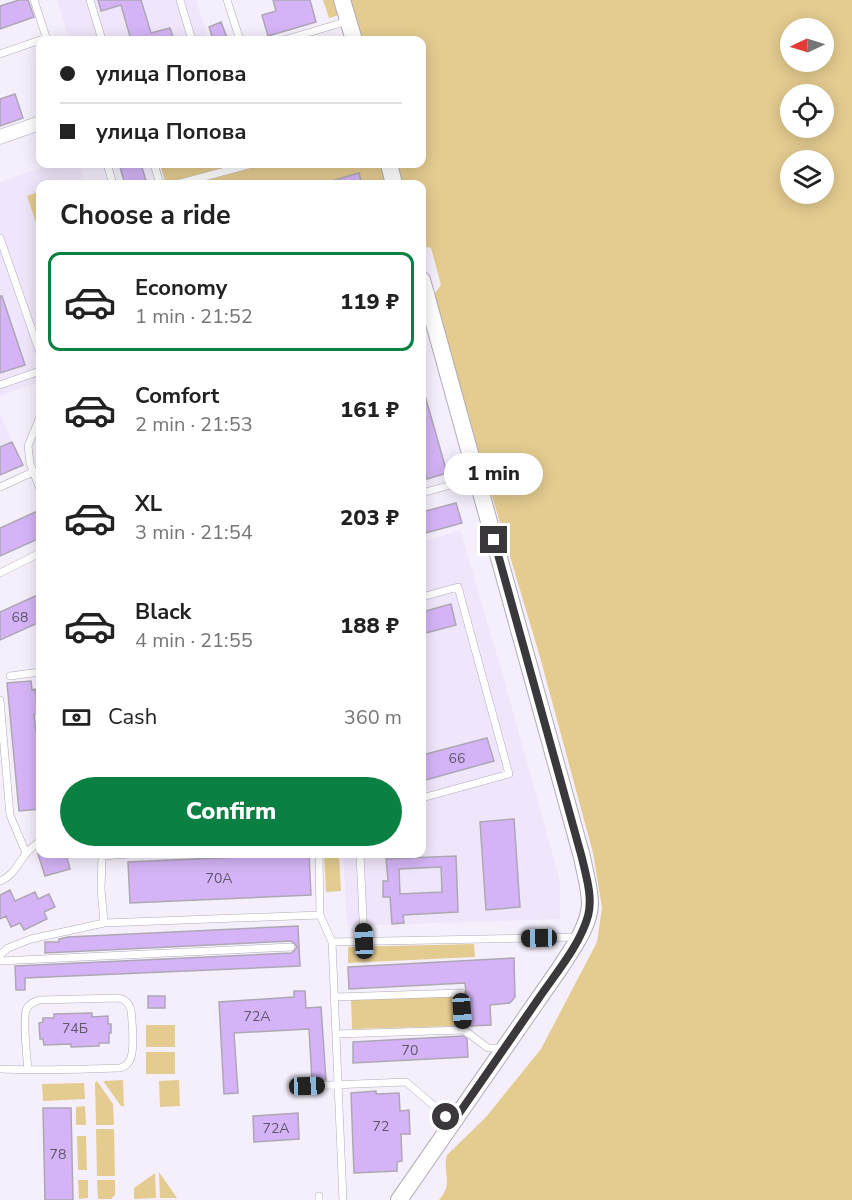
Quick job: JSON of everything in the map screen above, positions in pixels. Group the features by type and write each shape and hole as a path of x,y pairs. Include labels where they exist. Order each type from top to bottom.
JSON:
{"street":[{"path":"342,0 353,36"},
{"path":"0,137 36,124"},
{"path":"399,1200 560,968 579,937 590,905 587,881 426,297"}],"lane":[{"path":"34,0 45,36"},
{"path":"90,0 101,36"},
{"path":"180,0 191,36"},
{"path":"227,0 239,36"},
{"path":"297,36 348,21"},
{"path":"0,54 36,42"},
{"path":"192,180 237,168"},
{"path":"0,238 36,342"},
{"path":"0,385 36,372"},
{"path":"36,434 28,446 28,454 36,479"},
{"path":"0,487 33,472"},
{"path":"426,492 476,478"},
{"path":"0,573 36,556"},
{"path":"426,596 458,587 509,774 426,797"},
{"path":"10,676 36,673"},
{"path":"0,700 10,815 26,853"},
{"path":"0,881 6,879 26,853 36,844"},
{"path":"102,858 101,888 104,923"},
{"path":"318,858 320,915 332,942 343,1200"},
{"path":"360,858 364,941"},
{"path":"0,956 8,948 31,939 104,923 320,915"},
{"path":"332,942 579,937"},
{"path":"0,961 291,948"},
{"path":"335,997 461,993 464,1029"},
{"path":"0,1069 28,1070 120,1068 125,1066 129,1063 132,1053 132,1010 130,1006 127,1002 117,998 39,1000 30,1004 25,1013 28,1070"},
{"path":"336,1034 464,1029 488,1048 505,1048"},
{"path":"307,1086 406,1082 453,1122"}],"shaded area":[{"path":"57,0 196,0 208,36 68,36"},
{"path":"323,0 335,0 339,15 329,18"},
{"path":"350,0 852,0 852,1200 439,1200 447,1183 447,1155 486,1117 541,1049 597,942 602,908 593,853 540,657 435,305 435,293 441,285 431,248 426,247 426,180 399,180 396,168 426,168 426,36 361,36"},
{"path":"40,168 80,168 84,180 36,180 36,383 0,396 0,182"},
{"path":"161,168 381,168 385,180 165,180"},
{"path":"36,193 36,223 27,196"},
{"path":"0,414 12,442 0,447"},
{"path":"460,530 560,881 560,919 347,926 343,858 426,858 426,541"},
{"path":"324,858 339,858 341,891 326,892"},
{"path":"474,944 475,957 348,963 348,947"},
{"path":"458,996 459,1026 352,1029 351,1000"},
{"path":"146,1025 175,1025 175,1047 146,1047"},
{"path":"146,1052 175,1052 175,1074 146,1074"},
{"path":"123,1080 124,1106 121,1106 103,1081"},
{"path":"179,1080 180,1106 160,1107 159,1081"},
{"path":"97,1081 113,1104 114,1125 96,1125 95,1083"},
{"path":"84,1083 85,1099 43,1101 42,1084"},
{"path":"85,1106 86,1125 76,1125 76,1107"},
{"path":"96,1129 114,1129 115,1176 97,1176"},
{"path":"77,1136 86,1136 87,1170 78,1170"},
{"path":"159,1172 177,1198 160,1198"},
{"path":"155,1173 156,1198 134,1199 134,1188"},
{"path":"78,1180 88,1180 88,1198 79,1199"},
{"path":"97,1180 115,1180 115,1195 111,1199 98,1199"}],"building":[{"path":"19,0 28,0 34,17 0,29 0,6"},
{"path":"98,0 141,0 151,33 170,28 173,36 130,36 121,5 101,11"},
{"path":"273,0 310,0 316,22 268,36 262,15 276,11"},
{"path":"221,22 226,36 212,36 209,27"},
{"path":"15,94 23,118 0,126 0,99"},
{"path":"120,168 142,168 146,180 124,180"},
{"path":"359,173 361,180 335,180"},
{"path":"0,296 2,296 25,365 0,373"},
{"path":"426,399 447,473 427,479 426,475"},
{"path":"12,442 23,465 0,475 0,447"},
{"path":"456,503 462,523 426,533 426,511"},
{"path":"36,512 36,540 0,556 0,528"},
{"path":"36,596 36,624 0,640 0,612"},
{"path":"451,604 456,625 426,633 426,611"},
{"path":"31,681 32,690 35,689 36,809 19,811 7,683"},
{"path":"487,738 494,761 426,780 426,754"},
{"path":"514,819 520,907 486,910 480,822"},
{"path":"456,856 458,912 403,915 404,923 392,924 390,897 383,897 383,881 388,881 386,859","holes":["441,867 442,892 400,894 399,869"]},
{"path":"39,858 67,858 70,869 45,876"},
{"path":"218,858 309,858 311,895 130,903 128,862"},
{"path":"10,890 15,901 35,892 38,899 49,894 55,907 44,912 47,919 24,930 20,923 11,927 6,916 0,919 0,895"},
{"path":"298,926 300,966 25,978 25,990 16,990 15,966 291,953 297,947 291,941 45,953 45,942 59,942 59,939 68,937"},
{"path":"514,958 515,997 510,1003 490,1005 491,1025 469,1026 465,983 349,989 348,967"},
{"path":"294,991 305,991 306,1008 321,1007 326,1080 312,1080 309,1029 234,1033 238,1093 224,1094 219,1002 294,997"},
{"path":"148,996 165,996 165,1008 148,1008"},
{"path":"92,1013 92,1017 108,1016 108,1024 111,1024 109,1043 99,1043 99,1046 71,1047 71,1044 44,1045 43,1039 40,1039 39,1023 43,1022 43,1018 54,1018 54,1014"},
{"path":"463,1036 467,1039 468,1057 353,1063 353,1042"},
{"path":"376,1091 376,1094 399,1093 400,1111 409,1110 410,1134 401,1134 402,1161 397,1162 397,1171 354,1173 351,1093"},
{"path":"43,1108 71,1108 73,1200 45,1200"},
{"path":"298,1113 299,1139 254,1142 253,1116"}],"route":[{"path":"446,1117 453,1122 541,996 579,937 590,905 582,858 494,540"}]}
